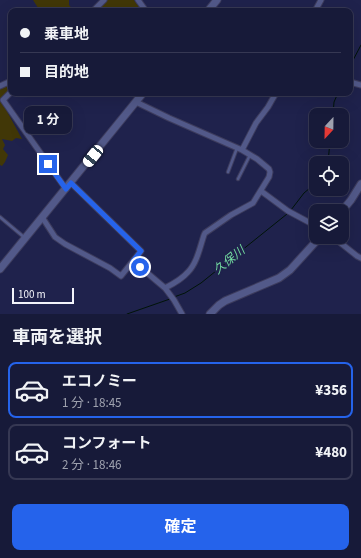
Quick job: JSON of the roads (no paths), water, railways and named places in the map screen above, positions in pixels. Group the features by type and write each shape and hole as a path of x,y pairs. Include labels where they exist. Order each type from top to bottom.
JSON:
{"street":[{"path":"96,8 104,0"},
{"path":"210,8 217,0"},
{"path":"8,95 3,100 66,189"},
{"path":"0,269 141,96"},
{"path":"240,148 274,96"},
{"path":"136,102 168,118 240,148 263,164 269,169 270,172 269,177 255,201 251,205 231,215 205,233 192,267 184,276 165,288"},
{"path":"42,217 55,237 110,268 121,276 141,251 71,183"},
{"path":"348,204 361,184"},
{"path":"261,191 290,212 309,222"},
{"path":"210,314 225,301 279,278 290,270 314,244"},
{"path":"342,244 361,258"},
{"path":"133,261 165,288 182,314"}],"lane":[{"path":"228,172 240,148"},
{"path":"238,179 250,154"},
{"path":"0,217 25,239"}],"waterway":[{"name":"久保川","path":"353,60 361,45"},
{"name":"久保川","path":"334,108 337,96"},
{"name":"久保川","path":"329,148 329,156"},
{"name":"久保川","path":"291,210 309,189"},
{"name":"久保川","path":"174,297 185,293 201,283 287,214"},
{"name":"久保川","path":"127,314 170,299"}]}
